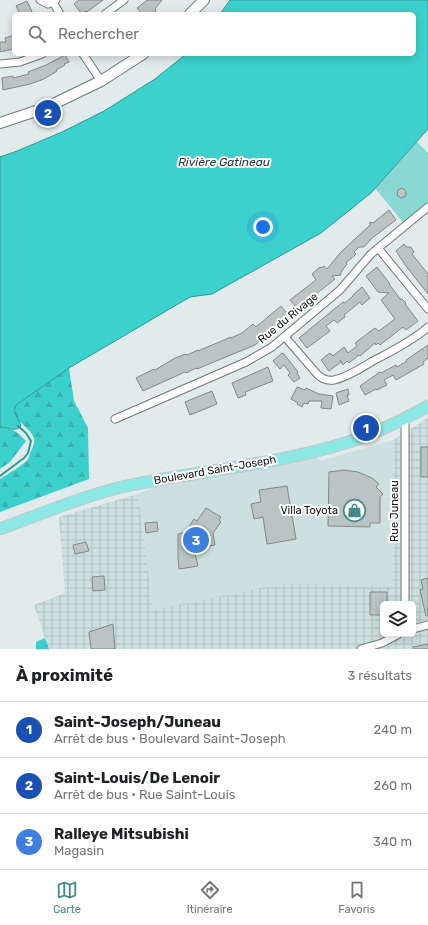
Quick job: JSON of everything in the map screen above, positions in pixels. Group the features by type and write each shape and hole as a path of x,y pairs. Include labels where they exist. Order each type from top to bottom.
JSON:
{"main road":[{"path":"192,12 204,0"},
{"path":"0,123 45,108 101,81 139,56"},
{"name":"Boulevard Saint-Joseph","path":"0,529 98,493 131,485 242,466 315,451 355,440 428,406"}],"street":[{"path":"40,0 48,4 54,1 59,12"},
{"path":"108,12 124,0"},
{"path":"0,64 20,62 36,56"},
{"path":"84,56 101,81"},
{"name":"Rue du Rivage","path":"115,419 246,362 263,353 285,337 347,284 362,264 378,248 428,207"},
{"path":"378,248 428,309"},
{"path":"285,337 317,374 324,379 331,380 356,371 396,348 428,327"},
{"name":"Rue Juneau","path":"405,418 405,601"},
{"path":"416,628 428,625"},
{"path":"361,649 393,637"}],"shaded area":[{"path":"417,142 428,153 428,207 406,226 375,188"},
{"path":"428,418 428,649 49,649 34,605 65,593 59,517 138,494 153,610 261,588 291,584 392,587 394,494 393,440"},
{"path":"393,440 394,494 392,587 153,610 138,494 178,477 315,451 320,461"}],"green space":[{"path":"69,368 74,401 88,428 89,479 0,512 0,479 26,461 34,443 32,434 15,415 14,410 16,405"},
{"path":"2,427 15,431 26,441 10,462 0,469 0,428"},
{"path":"45,638 49,649 36,649 36,642"}],"water":[{"name":"Rivière Gatineau","path":"230,0 428,0 428,129 371,193 321,233 212,294 190,297 69,368 16,405 15,413 21,426 19,428 0,428 0,157 62,132 104,111 155,79 184,56 416,56 416,12 221,12"}],"building":[{"path":"79,0 103,0 87,12 80,12 74,4"},
{"path":"147,0 162,0 155,9 156,11 155,12 140,12 137,8"},
{"path":"27,1 32,12 19,12 16,6"},
{"path":"12,36 12,49 0,52 0,42 6,42 5,38"},
{"path":"63,56 66,56 69,62 44,79 30,84 3,90 2,78 13,76 13,78 29,74 28,72"},
{"path":"402,188 406,191 406,196 401,198 397,195 398,190"},
{"path":"389,210 396,220 372,238 364,247 359,247 354,252 356,254 346,263 347,264 341,272 341,275 332,276 335,279 311,298 310,297 298,309 290,300 316,280 312,274 320,267 321,268 324,266 327,269 341,252 370,225 370,222 373,223"},
{"path":"404,244 406,247 411,247 414,252 412,254 428,274 428,294 396,251"},
{"path":"377,267 401,300 402,299 406,303 405,304 418,321 406,330 403,327 380,345 378,343 376,345 375,343 349,363 347,361 343,365 340,360 341,362 329,371 321,360 327,355 330,353 333,356 344,347 348,353 357,346 355,343 375,328 379,331 395,319 381,300 389,293 378,292 366,276"},
{"path":"362,287 370,298 362,305 360,302 337,323 334,320 326,326 330,331 307,348 299,338 343,302 345,303"},
{"path":"281,306 289,316 255,345 197,369 196,368 186,373 185,372 143,391 136,378 154,369 155,370 175,358 198,351 242,333 253,324 256,327"},
{"path":"428,345 428,358 423,362 424,364 396,380 393,375 384,380 387,385 365,395 360,386 380,372 381,373 396,365 397,367 407,361 406,360"},
{"path":"282,353 298,372 297,373 300,378 294,382 288,375 290,373 284,365 280,369 273,361"},
{"path":"268,367 273,381 245,392 246,395 238,398 232,383"},
{"path":"297,387 305,390 306,388 319,394 333,396 331,409 321,408 322,401 309,401 308,404 304,403 302,407 297,404 298,403 291,399"},
{"path":"348,389 349,395 347,395 349,401 339,405 336,393"},
{"path":"212,391 217,404 190,415 185,402"},
{"path":"421,447 428,447 428,477 421,477"},
{"name":"Villa Toyota","path":"344,470 358,472 372,478 379,484 376,487 383,494 380,497 380,523 370,523 370,527 328,526 329,472"},
{"path":"287,486 296,539 267,544 263,517 254,519 251,504 261,502 259,490"},
{"path":"206,508 221,517 219,520 221,522 213,533 215,545 194,549 198,566 179,569 178,534 190,531 190,525 194,519 197,521"},
{"path":"157,522 158,531 146,533 145,523"},
{"path":"86,542 89,551 75,554 73,545"},
{"path":"104,576 105,590 93,591 92,577"},
{"path":"428,578 428,616 426,616 420,590 423,589 421,580"},
{"path":"370,592 387,592 387,601 380,601 380,615 370,615"},
{"path":"113,624 115,649 91,649 89,632"},
{"path":"428,644 428,649 414,649 413,647"}],"waterway":[{"path":"0,476 24,458 28,453 31,441 26,433 18,426"}],"place":[{"name":"Saint-Louis/De Lenoir","path":"48,113"},
{"name":"Saint-Joseph/Juneau","path":"366,428"},
{"name":"Villa Toyota","path":"354,510"},
{"name":"Ralleye Mitsubishi","path":"196,540"}]}
